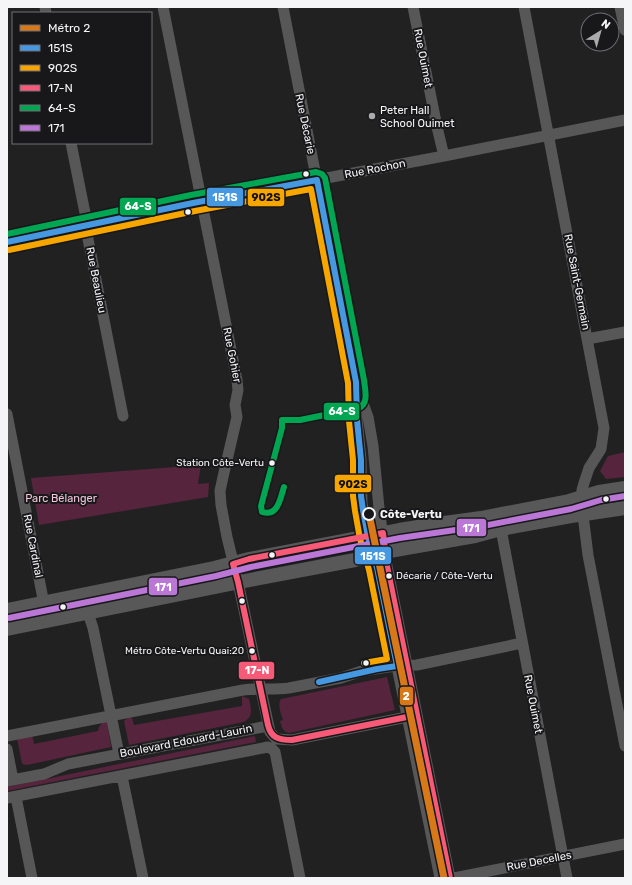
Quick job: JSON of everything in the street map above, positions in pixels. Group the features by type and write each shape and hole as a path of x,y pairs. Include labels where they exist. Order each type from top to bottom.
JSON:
{"main road":[{"path":"7,610 233,564 249,559 368,536 481,518 569,501 599,492 625,488"},
{"path":"7,629 475,536 501,529 625,508"}],"street":[{"name":"Rue Gohier","path":"163,7 238,380 235,405 237,417 220,494 226,537 238,582 268,726"},
{"name":"Rue Décarie","path":"283,7 356,382 368,418 371,433 376,462 379,508 383,534 379,554"},
{"name":"Rue Ouimet","path":"413,7 444,156"},
{"name":"Rue Saint-Germain","path":"524,7 604,428 601,449 585,477 582,497 583,515 588,555 625,746"},
{"path":"620,7 625,30"},
{"name":"Rue Rochon","path":"7,242 202,201 549,136 625,120"},
{"name":"Rue Beaulieu","path":"71,144 123,416"},
{"path":"587,339 625,332"},
{"name":"Rue Décarie","path":"356,382 357,420 361,460 361,496 368,536 379,554"},
{"name":"Rue Cardinal","path":"7,414 44,602"},
{"name":"Rue Ouimet","path":"501,529 567,878"},
{"path":"379,554 377,568 402,666 450,878"},
{"path":"74,596 88,613 93,628 119,754"},
{"path":"28,625 41,611 44,602"},
{"path":"7,736 243,690 260,688 282,689 341,678 362,671 417,665 522,643"},
{"path":"402,666 407,717 440,878"},
{"name":"Boulevard Edouard-Laurin","path":"10,781 44,774 68,764 268,726 271,734 276,739 292,740 407,717"},
{"name":"Boulevard Edouard-Laurin","path":"11,797 265,747 272,750 300,878"},
{"path":"7,749 10,781"},
{"path":"122,776 143,878"},
{"path":"11,797 32,878"},
{"name":"Rue Decelles","path":"454,878 625,844"}],"green space":[{"path":"625,452 625,477 606,479 600,471 608,456"},
{"name":"Parc Bélanger","path":"201,465 198,484 209,483 208,497 39,525 31,478"},
{"path":"489,524 490,526 405,543 404,538 447,530"},
{"path":"387,677 395,710 289,733 283,728 280,721 283,720 279,706 281,699"},
{"path":"242,696 249,699 251,709 251,714 244,722 129,745 124,721 129,717 132,718 134,725 242,706"},
{"path":"103,722 107,722 111,747 27,765 22,764 17,738 32,735 34,744 98,731"},
{"path":"255,736 256,742 7,791 7,787"}],"metro line":[{"name":"2","path":"369,514 444,878"}],"transit line":[{"name":"64-S","path":"7,234 191,195 316,172 322,174 325,178 364,380 365,400 359,408 300,420 282,420 282,428 261,506 262,512 272,512 278,506 284,487"},
{"name":"151S","path":"7,242 193,203 317,180 356,382 357,420 361,460 361,496 363,510 368,537 377,568 397,666 319,682"},
{"name":"902S","path":"9,250 195,211 311,189 348,383 355,511 360,539 369,570 387,659 364,663"},
{"name":"171","path":"9,618 216,576 251,567 400,538 483,526 571,509 601,500 625,496"},
{"name":"17-N","path":"407,717 292,740 279,739 273,735 268,725 233,564 249,559 383,533 387,566 450,878"}],"place":[{"name":"Peter Hall School Ouimet","path":"372,116"},
{"name":"Station Côte-Vertu","path":"272,463"},
{"name":"Côte-Vertu","path":"369,514"},
{"name":"Décarie / Côte-Vertu","path":"389,576"},
{"name":"Métro Côte-Vertu Quai:20","path":"252,651"}]}
